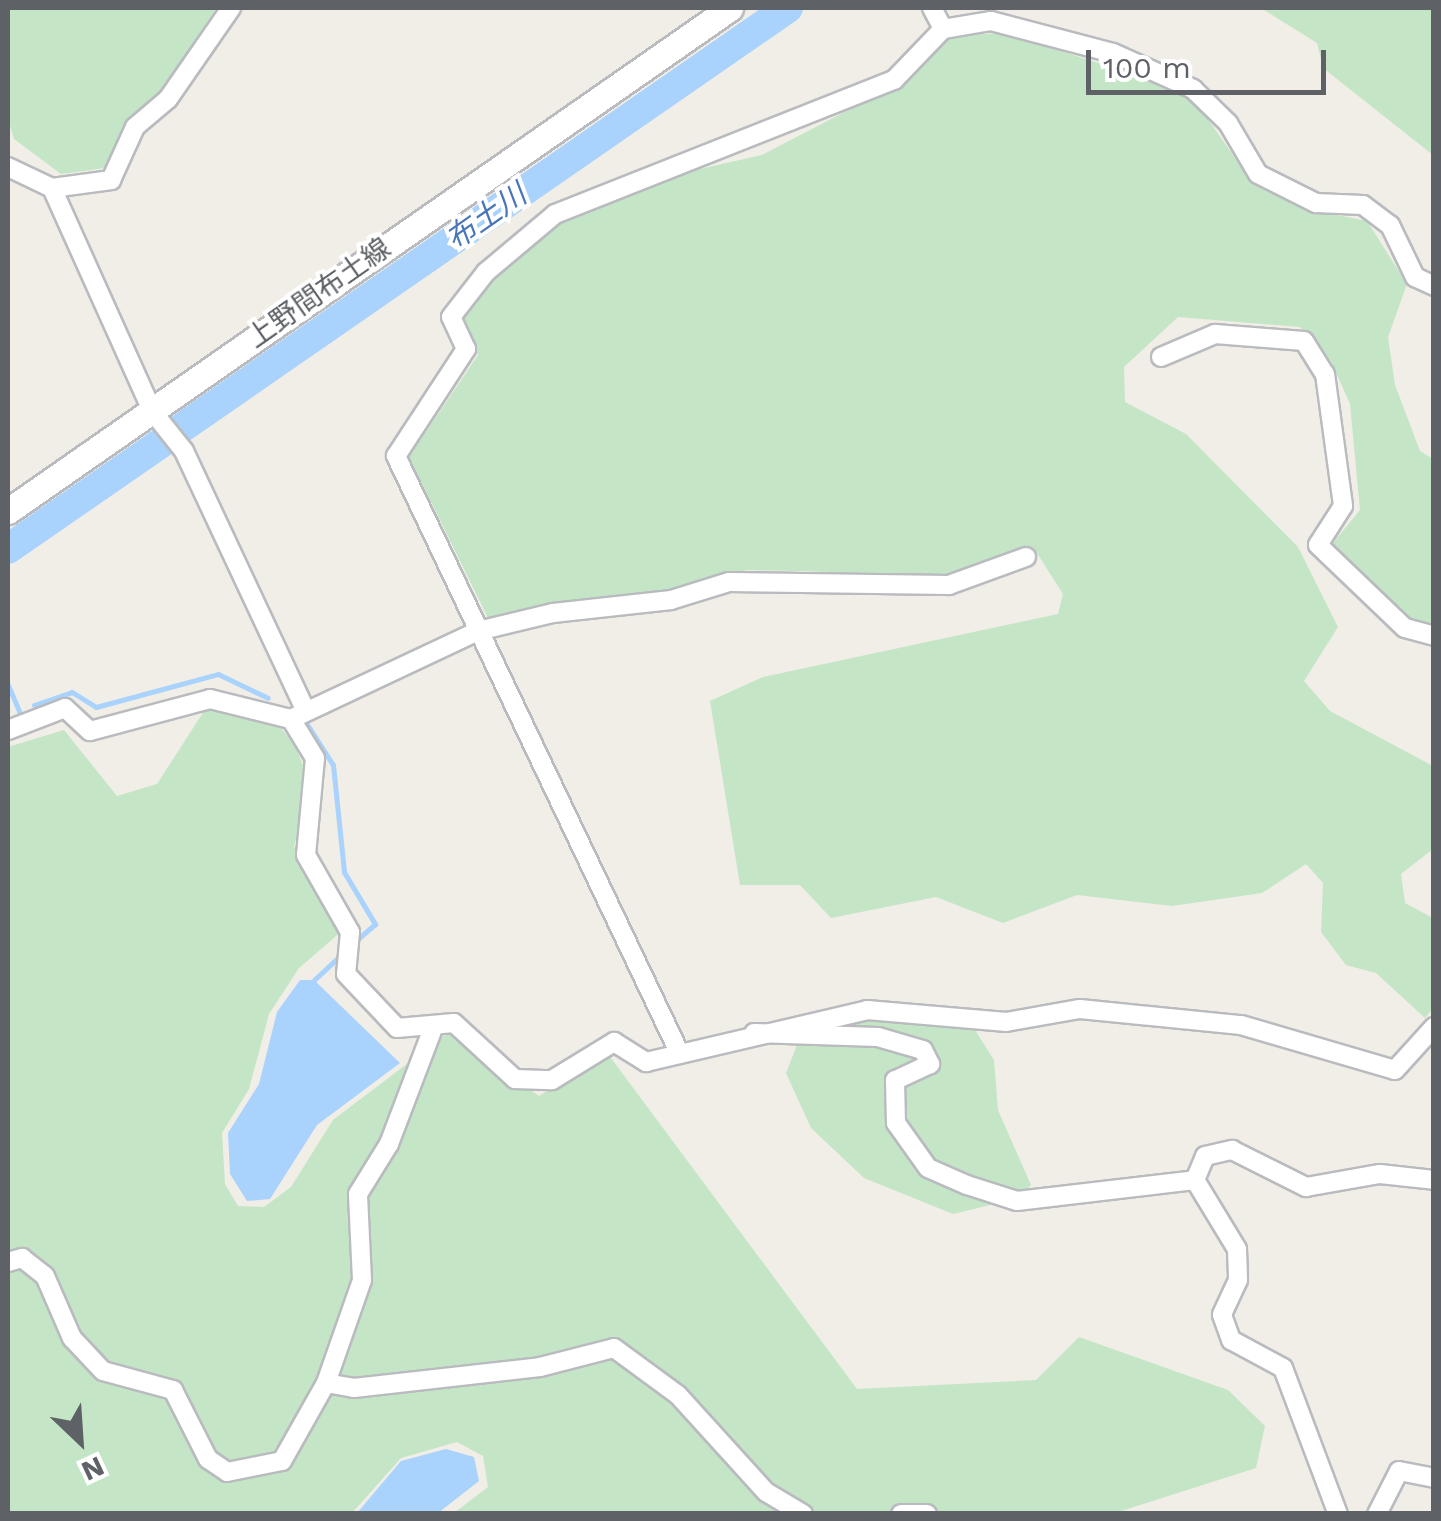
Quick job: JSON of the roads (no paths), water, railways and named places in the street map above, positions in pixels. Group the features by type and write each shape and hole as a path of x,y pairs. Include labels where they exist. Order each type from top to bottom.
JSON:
{"main road":[{"name":"上野間布土線","path":"8,511 730,8"}],"street":[{"path":"8,168 52,188 111,180 135,127 168,99 231,8"},
{"path":"932,8 943,29"},
{"path":"679,1052 396,456 466,349 452,317 463,302 555,214 894,80 943,29 991,22 1060,37 1192,89 1228,123 1258,174 1316,204 1363,205 1390,224 1415,277 1434,286"},
{"path":"52,188 152,410 184,451 298,714 315,758 306,855 350,932 346,974 397,1028 432,1031 454,1024 515,1078 552,1080 614,1042 646,1062 749,1032 867,1010 1006,1022 1080,1009 1241,1025 1395,1070 1434,1027"},
{"path":"1161,357 1216,334 1304,341 1324,374 1343,506 1318,546 1405,628 1434,636"},
{"path":"8,730 65,708 90,730 210,699 298,714 478,631 728,582 950,585 1026,557"},
{"path":"8,1262 22,1258 45,1276 72,1338 103,1371 173,1390 208,1459 227,1472 282,1460 326,1383 362,1280 358,1194 389,1144 432,1031"},
{"path":"749,1032 878,1037 923,1050 930,1064 895,1080 896,1123 928,1168 966,1185 1017,1201 1195,1180"},
{"path":"1195,1180 1205,1156 1232,1150 1306,1187 1380,1174 1434,1180"},
{"path":"1195,1180 1237,1249 1238,1280 1222,1315 1231,1340 1283,1368 1338,1514"},
{"path":"326,1383 354,1388 540,1367 614,1348 678,1395 766,1492 803,1514"},
{"path":"1377,1514 1399,1471 1434,1478"},
{"path":"901,1514 927,1514"}],"water":[{"path":"300,980 314,980 400,1063 317,1125 270,1199 247,1201 230,1174 228,1133 259,1084 277,1012"},
{"path":"446,1449 474,1457 479,1481 438,1513 357,1513 401,1461"}],"waterway":[{"name":"布土川","path":"183,427 788,8"},
{"name":"布土川","path":"8,549 161,443"},
{"path":"34,705 72,692 96,707 218,674 268,698"},
{"path":"8,685 20,713"},
{"path":"305,721 333,765 344,872 375,924 358,939"},
{"path":"314,980 340,956"}]}
